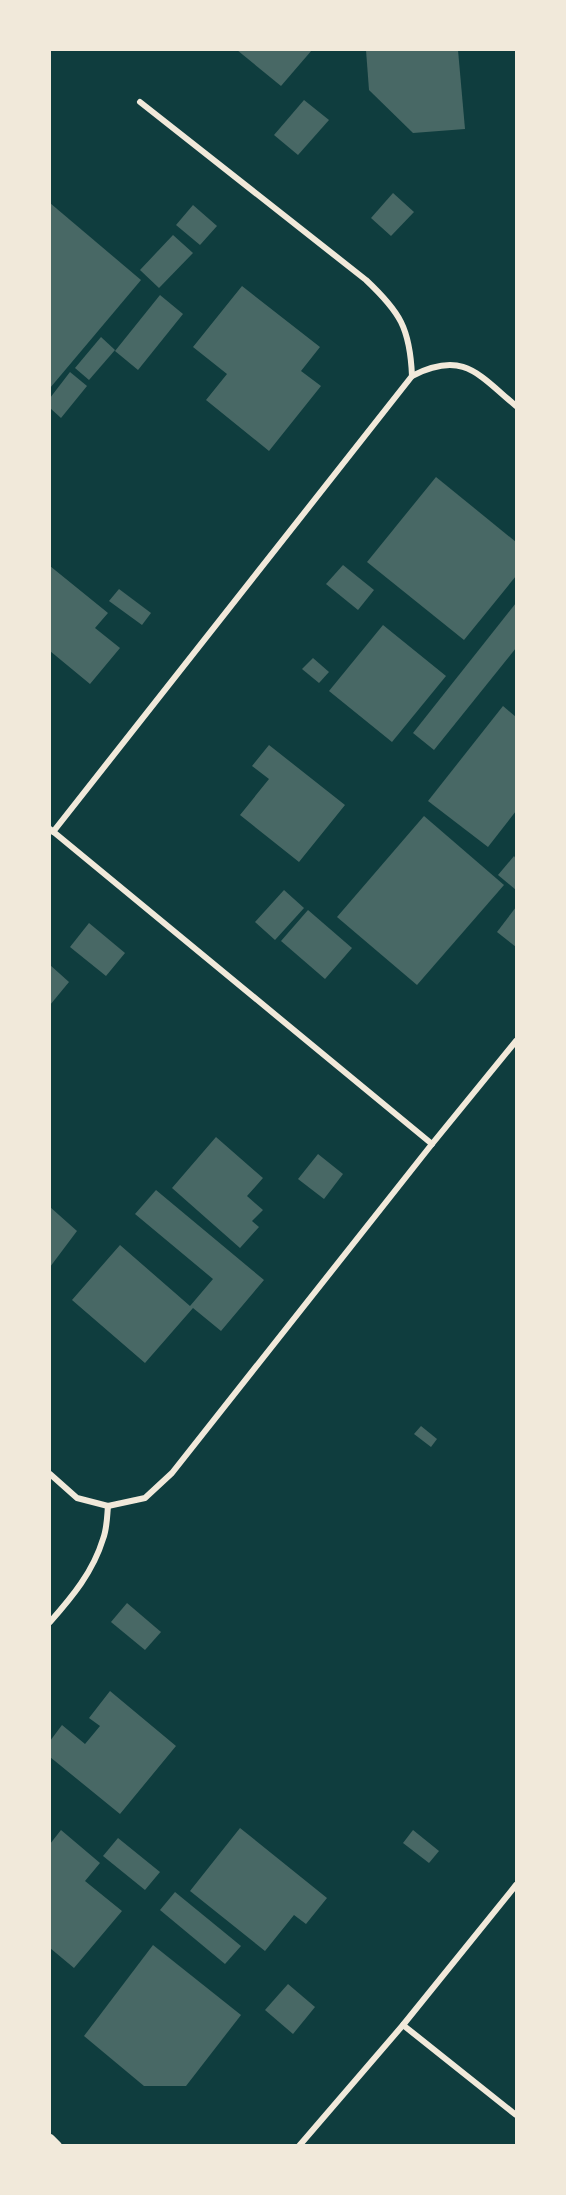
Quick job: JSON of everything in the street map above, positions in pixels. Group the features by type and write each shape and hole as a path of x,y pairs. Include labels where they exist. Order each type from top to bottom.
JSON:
{"street":[{"path":"140,102 387,299 402,322 411,348 412,376"},
{"path":"432,1144 51,831 412,376 432,366 454,364 474,371 516,406"},
{"path":"50,1474 77,1498 108,1506 145,1498 172,1473 516,1041"},
{"path":"50,1622 75,1594 92,1567 104,1538 108,1506"},
{"path":"299,2145 403,2025 516,1885"},
{"path":"403,2025 516,2115"},
{"path":"50,2139 57,2145"}],"building":[{"path":"237,50 312,50 281,86"},
{"path":"366,50 458,50 465,129 413,133 369,90"},
{"path":"304,100 329,120 298,155 274,135"},
{"path":"393,193 414,212 391,236 371,218"},
{"path":"50,203 141,280 50,388"},
{"path":"193,205 217,226 200,245 176,225"},
{"path":"173,235 193,253 159,288 140,270"},
{"path":"242,286 320,347 301,371 321,386 269,451 206,400 227,374 193,347"},
{"path":"160,295 183,314 138,370 115,351"},
{"path":"101,337 115,350 89,380 75,368"},
{"path":"70,372 87,386 61,418 50,408 50,398"},
{"path":"436,477 516,542 516,576 464,640 367,562"},
{"path":"343,565 374,590 358,610 326,584"},
{"path":"50,566 108,613 95,628 120,648 90,684 50,651"},
{"path":"119,589 151,613 142,625 109,601"},
{"path":"516,603 516,648 434,750 413,733"},
{"path":"383,625 446,676 392,742 329,691"},
{"path":"313,658 329,672 319,683 302,669"},
{"path":"503,706 516,717 516,811 488,847 428,801"},
{"path":"269,745 345,805 299,862 240,815 269,779 252,766"},
{"path":"424,816 504,885 417,985 337,917"},
{"path":"514,856 516,859 516,890 498,875"},
{"path":"284,890 304,908 275,940 255,922"},
{"path":"516,907 516,947 497,932"},
{"path":"308,910 352,948 325,979 281,941"},
{"path":"89,923 125,953 106,976 70,947"},
{"path":"50,965 69,982 50,1005"},
{"path":"216,1137 263,1178 247,1196 263,1210 252,1221 259,1227 240,1248 172,1188"},
{"path":"318,1154 343,1174 324,1199 298,1179"},
{"path":"156,1190 264,1280 221,1331 193,1308 145,1363 72,1300 120,1245 190,1306 213,1279 135,1214"},
{"path":"50,1207 77,1231 50,1267"},
{"path":"421,1426 437,1439 431,1447 414,1434"},
{"path":"127,1603 161,1632 145,1650 111,1622"},
{"path":"110,1691 176,1746 120,1814 50,1757 50,1741 62,1725 85,1744 100,1726 89,1718"},
{"path":"240,1828 327,1898 306,1924 294,1915 265,1951 190,1891"},
{"path":"61,1830 100,1863 85,1881 122,1911 74,1968 50,1948 50,1844"},
{"path":"413,1830 439,1851 429,1863 403,1843"},
{"path":"118,1838 160,1872 145,1890 103,1856"},
{"path":"175,1892 241,1946 225,1964 160,1910"},
{"path":"153,1945 241,2015 186,2086 144,2086 84,2036"},
{"path":"288,1984 315,2007 293,2034 265,2010"}]}
